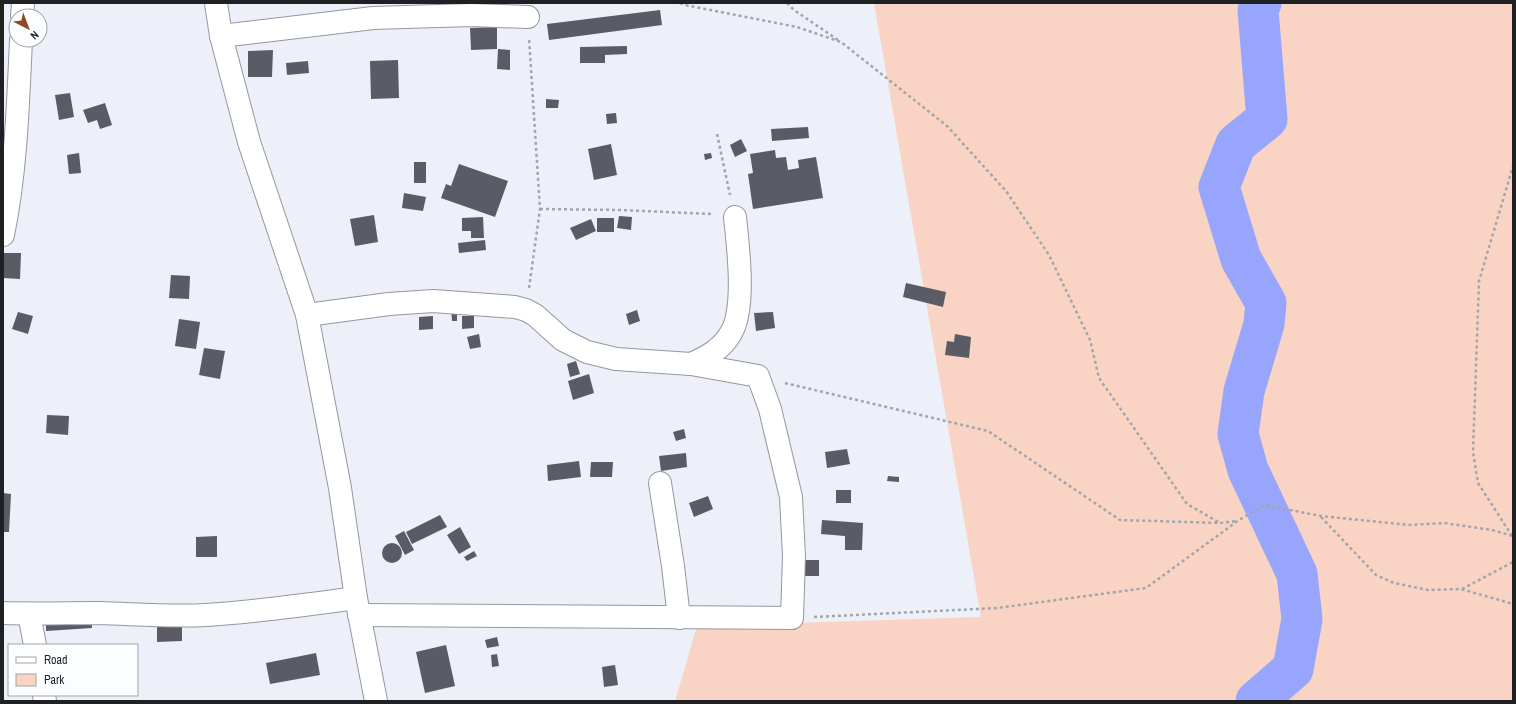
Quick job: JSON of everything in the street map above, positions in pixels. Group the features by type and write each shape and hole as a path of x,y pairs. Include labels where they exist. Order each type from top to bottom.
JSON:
{"street":[{"path":"216,3 221,36 249,142 307,314 340,488 358,606 376,701"},
{"path":"221,36 373,18 471,15 528,17"},
{"path":"3,235 16,154 21,48"},
{"path":"691,364 713,353 723,344 732,332 736,318 740,269 735,217"},
{"path":"3,613 99,613 159,616 204,615 358,606 679,618 792,618 794,556 791,497 770,409 758,376 691,364 616,359 586,352 564,340 535,315 526,310 515,307 433,301 389,304 307,314"},
{"path":"660,482 673,566 679,618"},
{"path":"29,614 35,644"}],"path":[{"path":"680,3 797,27 841,42"},
{"path":"787,3 794,10 841,42 947,126 1006,191 1049,255 1090,340 1099,378 1187,504 1220,523"},
{"path":"526,310 540,209 528,17"},
{"path":"717,134 735,217"},
{"path":"1513,166 1479,281 1473,452 1478,483 1513,536"},
{"path":"540,209 702,213"},
{"path":"758,376 988,430 1120,520 1220,523 1239,520"},
{"path":"792,618 997,608 1146,588 1239,520 1264,505 1321,516 1409,525 1444,523 1492,530 1513,536"},
{"path":"1321,516 1376,575 1394,583 1428,590 1461,589 1513,604"},
{"path":"1461,589 1513,562"}],"green space":[{"path":"874,3 1513,3 1513,701 675,701 697,626 981,617"}],"building":[{"path":"660,10 662,25 549,40 547,24"},
{"path":"497,27 497,49 471,50 470,28"},
{"path":"627,46 627,54 605,55 605,63 580,63 580,47"},
{"path":"498,49 510,50 510,70 497,69"},
{"path":"273,50 272,77 248,77 248,51"},
{"path":"398,60 399,98 371,99 370,61"},
{"path":"308,61 309,73 287,75 286,63"},
{"path":"70,93 74,117 59,120 55,95"},
{"path":"546,99 559,100 558,108 546,108"},
{"path":"105,103 112,125 100,129 97,120 88,123 83,110"},
{"path":"616,113 617,123 607,124 606,114"},
{"path":"808,127 809,138 772,141 771,129"},
{"path":"741,139 747,151 735,157 730,145"},
{"path":"611,144 617,175 594,180 588,149"},
{"path":"775,150 776,158 786,157 788,170 799,168 798,160 816,157 823,198 753,209 748,174 753,173 750,154"},
{"path":"79,153 81,173 69,174 67,155"},
{"path":"711,153 712,158 705,160 704,154"},
{"path":"414,162 426,162 426,183 414,183"},
{"path":"459,164 508,181 495,217 441,198 446,184 451,186"},
{"path":"404,193 426,197 423,211 402,208"},
{"path":"374,215 378,242 355,246 350,219"},
{"path":"619,216 632,217 631,230 617,228"},
{"path":"483,217 484,238 471,238 471,231 462,231 462,218"},
{"path":"597,218 614,218 614,232 597,232"},
{"path":"591,219 596,231 576,240 570,228"},
{"path":"485,240 486,250 459,253 458,243"},
{"path":"3,253 21,253 20,279 3,278"},
{"path":"171,275 190,276 189,299 169,298"},
{"path":"906,283 946,292 943,307 903,297"},
{"path":"451,307 457,307 457,321 452,321"},
{"path":"637,310 640,321 629,325 626,314"},
{"path":"18,312 33,316 28,334 12,329"},
{"path":"773,312 775,328 756,331 754,313"},
{"path":"433,316 433,329 419,330 419,317"},
{"path":"462,316 474,316 474,328 462,329"},
{"path":"179,319 200,322 196,349 175,346"},
{"path":"479,334 481,347 470,349 467,337"},
{"path":"955,334 971,337 969,358 945,355 947,341 954,342"},
{"path":"204,348 225,351 220,379 199,375"},
{"path":"576,361 580,374 570,377 567,364"},
{"path":"589,374 594,393 573,400 568,381"},
{"path":"47,415 69,416 68,435 46,433"},
{"path":"684,429 686,438 676,441 673,432"},
{"path":"847,449 850,464 827,468 825,452"},
{"path":"686,453 687,467 661,471 659,456"},
{"path":"579,461 581,477 548,481 547,465"},
{"path":"591,462 613,462 612,477 590,477"},
{"path":"888,476 899,477 899,482 887,481"},
{"path":"836,490 851,490 851,503 836,503"},
{"path":"3,493 11,494 9,532 3,532"},
{"path":"708,496 713,509 694,517 689,503"},
{"path":"440,515 447,527 412,544 406,532"},
{"path":"822,520 863,523 862,550 845,550 845,536 821,534"},
{"path":"460,527 471,547 459,554 447,535"},
{"path":"404,531 414,550 405,555 395,536"},
{"path":"217,536 217,557 196,557 196,537"},
{"path":"392,543 399,546 402,553 399,560 392,563 385,560 382,553 385,546"},
{"path":"474,551 477,556 467,561 464,557"},
{"path":"802,560 819,560 819,576 802,576"},
{"path":"92,616 92,628 46,631 46,620"},
{"path":"182,625 182,641 157,642 157,626"},
{"path":"497,637 499,646 487,648 485,640"},
{"path":"446,645 455,686 425,693 416,652"},
{"path":"316,653 320,675 270,684 266,663"},
{"path":"497,654 499,666 492,667 491,655"},
{"path":"615,665 618,685 604,687 602,667"}],"waterway":[{"path":"1256,701 1293,669 1302,619 1297,574 1248,470 1238,434 1244,391 1264,324 1266,303 1241,259 1219,187 1236,144 1267,119 1258,10 1261,3"}]}
